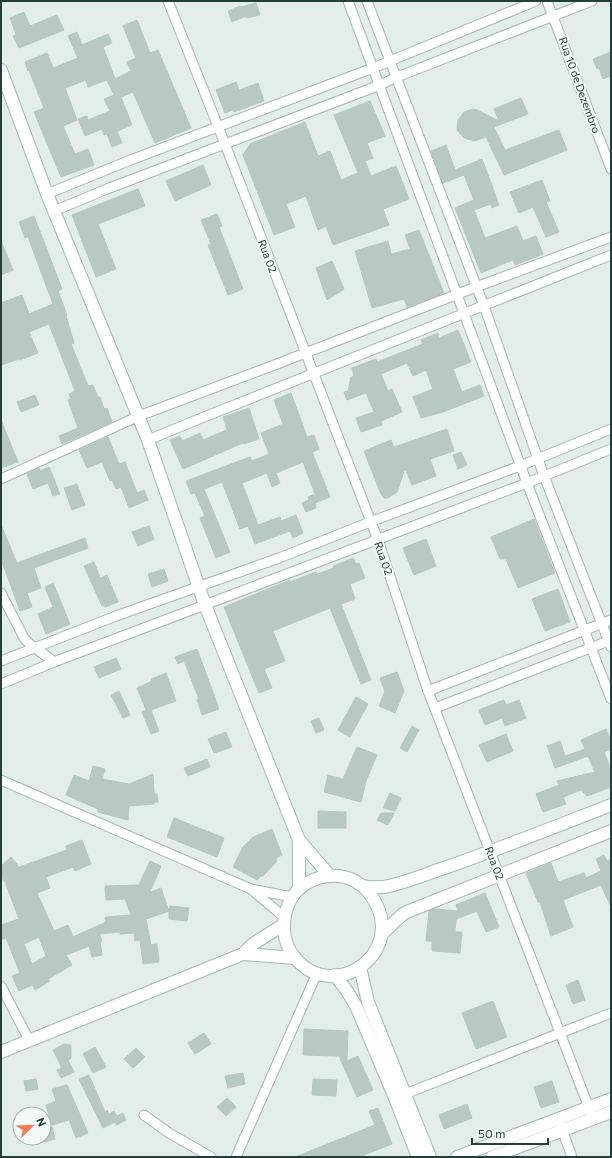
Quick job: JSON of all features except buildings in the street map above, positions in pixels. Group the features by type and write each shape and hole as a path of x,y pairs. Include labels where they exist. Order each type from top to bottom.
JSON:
{"street":[{"name":"Rua 02","path":"168,1 378,540 428,691 591,1113"},
{"path":"348,1 458,294 520,466 611,698"},
{"path":"367,1 484,306 544,476 610,642 435,708"},
{"path":"47,194 128,161 373,68 536,1"},
{"name":"Rua 10 de Dezembro","path":"547,1 554,16 611,169"},
{"path":"54,211 225,144 380,86 397,77 592,1"},
{"path":"1,70 47,194 139,416 205,605 299,840 330,876"},
{"path":"1,479 139,416 611,237"},
{"path":"148,440 611,255"},
{"path":"1,661 116,616 279,558 611,430"},
{"path":"1,684 54,662 527,483 611,449"},
{"path":"1,593 28,644 42,652 54,662"},
{"path":"428,691 611,620"},
{"path":"1,780 251,889 295,893 308,882 330,876 348,878 363,886 376,888 395,885 491,852 611,805"},
{"path":"382,934 403,914 409,911 611,831"},
{"path":"299,840 295,893 284,921 284,937 288,948 295,958 305,967 317,973 335,975 348,973 360,967 372,956 380,942 382,934 382,920 379,908 372,896 363,886"},
{"path":"251,889 284,921"},
{"path":"1,1052 242,954 284,921"},
{"path":"242,954 295,958"},
{"path":"360,967 368,1002 379,1030 418,1157"},
{"path":"236,1157 317,973"},
{"path":"335,975 357,1008 430,1157"},
{"path":"1,986 29,1040"},
{"path":"400,1096 611,1013"},
{"path":"457,1157 560,1125 591,1113 611,1099"},
{"path":"591,1113 611,1112"},
{"path":"144,1115 170,1133 212,1157"},
{"path":"492,1157 560,1125"},
{"path":"560,1125 572,1157"}]}
